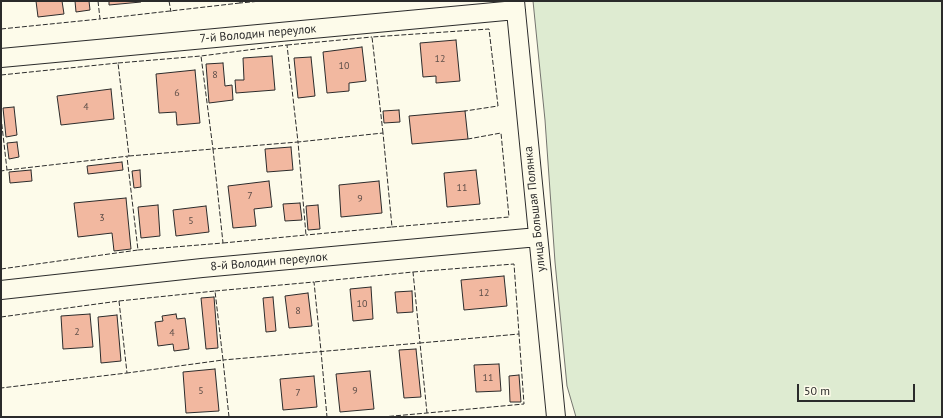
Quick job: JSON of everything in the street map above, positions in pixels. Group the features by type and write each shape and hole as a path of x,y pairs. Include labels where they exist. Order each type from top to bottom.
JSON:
{"street":[{"name":"7-й Володин переулок","path":"1,58 516,5"},
{"name":"улица Большая Полянка","path":"516,5 556,417"},
{"name":"8-й Володин переулок","path":"1,290 202,268 538,237"}],"green space":[{"path":"533,1 942,1 942,417 576,417 567,386 555,262 545,120"}],"building":[{"path":"36,1 62,1 64,14 38,17"},
{"path":"75,1 89,1 90,10 76,12"},
{"path":"109,1 141,1 141,2 109,5"},
{"path":"456,40 460,81 436,83 436,76 423,77 420,43"},
{"path":"362,47 366,81 349,83 349,91 327,93 323,52"},
{"path":"272,56 275,90 236,93 235,80 244,80 243,58"},
{"path":"311,57 315,96 298,98 294,58"},
{"path":"223,63 225,86 232,85 233,100 209,103 206,64"},
{"path":"195,70 200,123 177,125 176,112 159,113 156,74"},
{"path":"111,89 114,119 61,125 57,96"},
{"path":"14,107 17,135 6,137 3,108"},
{"path":"399,110 400,122 384,123 383,111"},
{"path":"465,111 468,139 412,144 409,116"},
{"path":"17,142 19,157 9,159 7,143"},
{"path":"291,147 293,170 267,172 265,149"},
{"path":"122,162 123,170 88,174 87,166"},
{"path":"31,170 32,181 10,183 9,172"},
{"path":"140,170 141,187 134,188 132,171"},
{"path":"476,170 480,204 447,207 444,173"},
{"path":"269,181 272,207 254,209 256,226 233,228 228,186"},
{"path":"379,181 382,213 341,217 339,185"},
{"path":"126,198 131,249 114,251 112,233 78,237 74,203"},
{"path":"300,203 302,220 285,221 283,204"},
{"path":"158,205 160,236 141,238 138,207"},
{"path":"318,205 320,229 308,230 306,206"},
{"path":"206,206 209,232 176,236 173,210"},
{"path":"504,276 507,306 464,310 461,280"},
{"path":"371,287 373,319 353,321 350,289"},
{"path":"412,291 413,312 397,313 395,292"},
{"path":"308,293 312,326 289,328 285,296"},
{"path":"214,297 218,348 206,349 201,298"},
{"path":"273,297 276,331 266,332 263,298"},
{"path":"90,314 93,347 63,349 61,316"},
{"path":"176,314 177,319 185,318 189,349 174,351 173,344 158,346 155,322 163,321 162,316"},
{"path":"117,315 121,361 101,363 98,317"},
{"path":"416,349 421,397 404,398 399,350"},
{"path":"499,364 501,391 476,392 474,365"},
{"path":"215,369 219,411 186,413 183,372"},
{"path":"370,371 374,409 340,412 336,374"},
{"path":"519,375 521,402 510,402 509,376"},
{"path":"314,376 317,407 283,410 280,379"}],"fence":[{"path":"98,1 100,19 240,3"},
{"path":"169,1 171,12"},
{"path":"240,1 240,3 261,1"},
{"path":"1,29 100,19"},
{"path":"383,133 372,37 489,29 498,106 465,111"},
{"path":"287,45 372,37"},
{"path":"118,63 201,56 213,149 298,142 287,45 201,56"},
{"path":"1,75 118,63 129,156 7,170"},
{"path":"1,117 7,170 1,171"},
{"path":"223,243 306,235 298,142 383,133 392,227 306,235"},
{"path":"392,227 509,217 501,133 468,139"},
{"path":"129,156 213,149 223,243 138,250"},
{"path":"1,269 138,250 127,157"},
{"path":"413,272 514,264 519,334"},
{"path":"229,417 223,360 420,343 413,272 314,282"},
{"path":"215,291 314,282 327,417"},
{"path":"119,301 215,291 223,360 127,373"},
{"path":"1,317 119,301 127,373 1,388"},
{"path":"382,417 427,413 524,404 519,334 420,343 427,413"}]}
